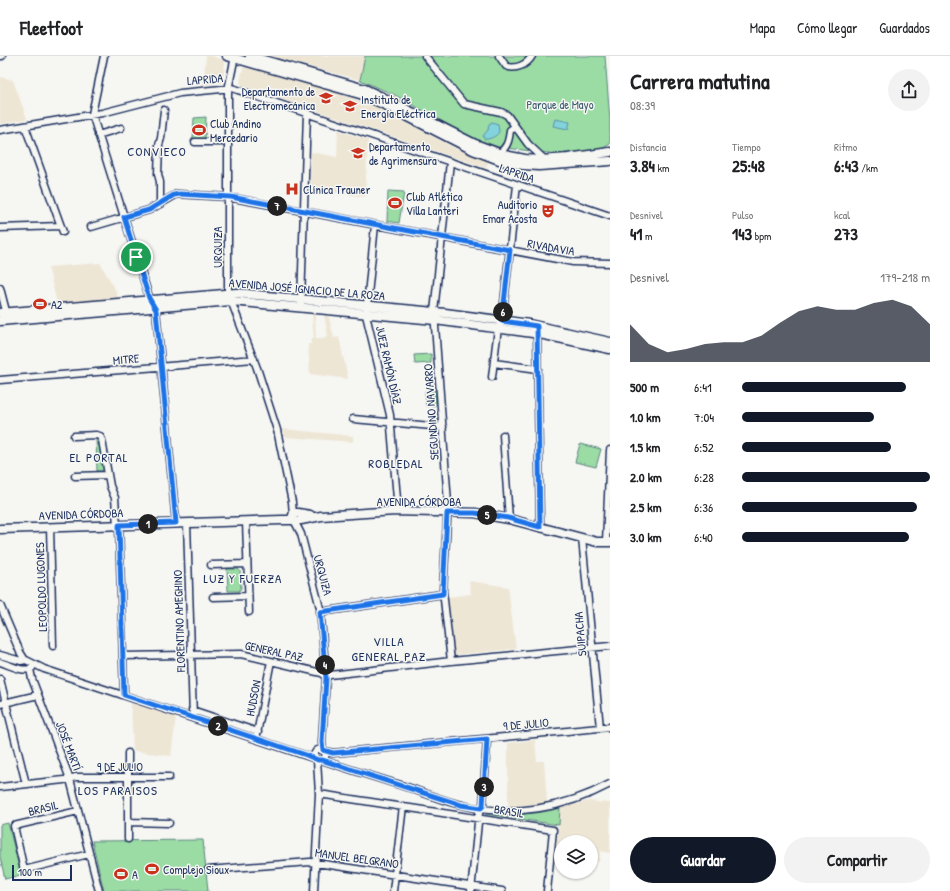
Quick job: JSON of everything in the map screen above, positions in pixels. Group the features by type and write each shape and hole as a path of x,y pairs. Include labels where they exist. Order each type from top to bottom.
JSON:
{"main road":[{"path":"250,56 364,89 498,154 524,159 544,159 610,152"},
{"path":"232,57 363,95 473,150 502,161 523,165 543,166 610,161"},
{"name":"AVENIDA JOSÉ IGNACIO DE LA ROZA","path":"3,317 230,297 257,298 264,296 301,303"},
{"name":"AVENIDA JOSÉ IGNACIO DE LA ROZA","path":"230,297 366,309 404,316 414,314 426,315 535,328 610,342"},
{"name":"AVENIDA JOSÉ IGNACIO DE LA ROZA","path":"366,309 395,308 434,316"},
{"name":"AVENIDA JOSÉ IGNACIO DE LA ROZA","path":"500,324 535,328 610,349"},
{"name":"AVENIDA CÓRDOBA","path":"0,529 282,520 398,511 475,513 509,519 597,542 608,542"}],"street":[{"path":"104,56 92,115 152,304 156,310 176,523"},
{"path":"425,56 464,104 504,113 510,117 528,144 544,159"},
{"path":"499,56 506,66 513,68 526,63 532,56"},
{"name":"URQUIZA","path":"232,57 229,88 228,142 230,297 254,359 278,435 292,502 320,612 325,674 322,742 320,751"},
{"name":"LAPRIDA","path":"0,130 92,115 180,92 232,88 610,216"},
{"path":"160,204 160,182 158,174 164,110"},
{"path":"301,303 307,113"},
{"path":"0,228 62,229 25,126"},
{"path":"98,135 121,128"},
{"path":"498,154 506,146 510,138 510,130 513,128 517,129"},
{"path":"195,142 228,142"},
{"name":"SEGUNDINO NAVARRO","path":"450,162 434,316 448,503 443,594 451,661"},
{"path":"492,377 510,250 517,185"},
{"name":"RIVADAVIA","path":"91,227 149,210 174,195 180,194 228,197 573,262 610,263"},
{"name":"JUEZ RAMÓN DÍAZ","path":"375,225 366,309 390,422 398,511"},
{"path":"0,288 3,317"},
{"path":"535,328 538,369 540,527"},
{"name":"MITRE","path":"0,380 254,359"},
{"path":"494,363 538,369"},
{"path":"353,419 443,427"},
{"path":"74,436 100,436 110,486 116,498 124,695"},
{"path":"503,436 509,519"},
{"path":"608,542 610,450"},
{"path":"75,476 108,475"},
{"path":"246,521 249,612"},
{"name":"FLORENTINO AMEGHINO","path":"187,523 193,718"},
{"name":"LEOPOLDO LUGONES","path":"50,527 53,646"},
{"name":"SUIPACHA","path":"582,538 600,728"},
{"path":"211,564 247,564"},
{"path":"320,612 443,594"},
{"path":"213,597 248,596"},
{"name":"JOSÉ MARTÍ","path":"0,604 32,679 70,779 99,891"},
{"name":"GENERAL PAZ","path":"123,656 241,654 330,676 451,661 610,646"},
{"path":"0,655 25,665"},
{"name":"HUDSON","path":"256,739 271,661"},
{"path":"0,662 44,669 319,760 461,805 512,810 546,807 582,797 610,784"},
{"path":"0,679 3,704 26,784"},
{"path":"3,704 38,695"},
{"path":"192,710 258,732"},
{"name":"9 DE JULIO","path":"295,752 320,751 333,753 610,727"},
{"path":"471,889 478,817 483,806 487,739"},
{"path":"314,891 319,794 319,760 314,754 320,751 326,756 319,760"},
{"path":"128,753 128,839"},
{"name":"9 DE JULIO","path":"0,787 70,779 76,777 169,777"},
{"name":"BRASIL","path":"319,794 478,817 553,830 547,891"},
{"path":"393,891 402,806"},
{"name":"BRASIL","path":"78,811 14,826 24,870 89,854"},
{"path":"128,822 169,822"},
{"name":"MANUEL BELGRANO","path":"208,870 310,862 395,875 471,889 502,891"}],"shaded area":[{"path":"206,56 212,56 223,60 225,63 223,80 221,83 203,85"},
{"path":"269,56 365,56 360,80"},
{"path":"246,67 328,90 375,106 455,148 489,161 486,168 242,86 240,82 243,68"},
{"path":"0,77 13,80 27,119 0,124"},
{"path":"338,130 368,140 365,197 310,189 311,152 337,157"},
{"path":"100,263 115,289 118,298 57,303 48,267"},
{"path":"312,313 315,313 316,339 328,337 324,314 328,314 334,338 339,337 348,379 310,374 308,344 311,344 311,339 314,339"},
{"path":"283,429 353,436 353,442 285,437"},
{"path":"469,581 508,587 516,649 454,655 448,597 471,594"},
{"path":"131,702 176,717 171,756 133,751"},
{"path":"535,740 537,761 544,761 547,803 508,807 508,743"},
{"path":"588,801 610,803 610,853 600,851 598,861 598,835 558,835 560,808"}],"green space":[{"name":"Parque de Mayo","path":"365,56 605,56 610,121 610,144 600,150 556,154 498,147 472,138 395,95 360,80"},
{"name":"Club Andino Mercedario","path":"206,117 205,139 193,140 194,118"},
{"name":"Club Atlético Villa Lanteri","path":"388,191 404,192 399,223 387,221"},
{"path":"431,354 431,363 415,364 414,355"},
{"path":"435,390 436,405 426,406 425,391"},
{"path":"96,439 98,439 104,471 97,471"},
{"path":"580,444 601,449 596,467 575,462"},
{"path":"227,569 238,569 240,571 241,588 239,591 228,591"},
{"path":"560,808 559,825 485,814 533,813"},
{"path":"8,823 21,875 5,879 0,857 0,825"},
{"name":"Complejo Sioux","path":"203,840 208,891 104,891 92,841"}],"water":[{"path":"555,119 570,122 568,129 553,126"},
{"path":"492,122 498,124 499,132 493,137 484,139 483,136 488,130 489,124"}],"place":[{"name":"Departamento de Electromecánica","path":"326,98"},
{"name":"Instituto de Energía Eléctrica","path":"350,106"},
{"name":"Club Andino Mercedario","path":"199,130"},
{"name":"Departamento de Agrimensura","path":"358,153"},
{"name":"Clínica Trauner","path":"292,189"},
{"name":"Club Atlético Villa Lanteri","path":"395,203"},
{"name":"Auditorio Emar Acosta","path":"548,211"},
{"name":"A2","path":"40,304"},
{"name":"Complejo Sioux","path":"152,869"},
{"name":"A","path":"121,874"}],"district":[{"name":"CONVIECO","path":"157,151"},
{"name":"EL PORTAL","path":"99,457"},
{"name":"ROBLEDAL","path":"396,463"},
{"name":"LUZ Y FUERZA","path":"243,578"},
{"name":"VILLA GENERAL PAZ","path":"389,648"},
{"name":"LOS PARAISOS","path":"118,790"}],"route":[{"path":"180,194 231,197 510,250 502,321 537,326 540,527 508,518 475,513 447,513 443,594 320,612 326,678 322,742 323,750 325,752 333,753 487,739 483,806 481,808 461,805 322,760 321,761 124,695 119,525 176,523 156,310 149,298 136,257 124,217 149,210 174,195 180,194"}]}
